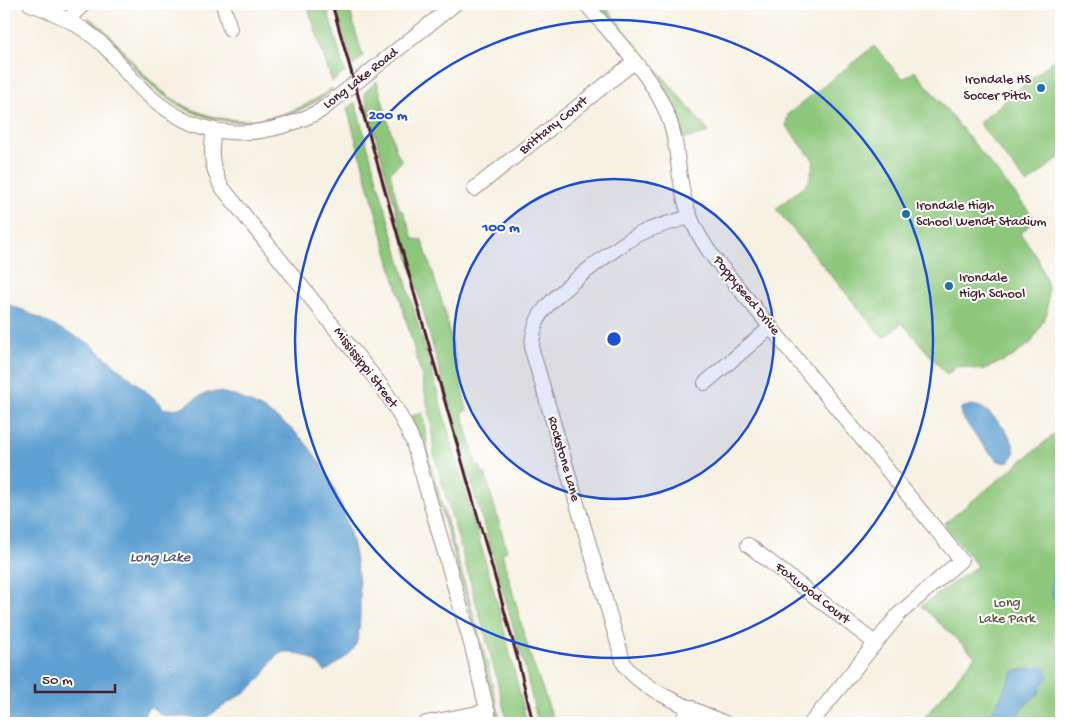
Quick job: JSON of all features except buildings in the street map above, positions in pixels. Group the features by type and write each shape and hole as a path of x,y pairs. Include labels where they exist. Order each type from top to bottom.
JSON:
{"street":[{"name":"Long Lake Road","path":"30,4 68,19 101,43 140,88 161,106 177,116 196,125 214,130 238,132 273,130 320,111 442,8 455,4"},
{"path":"68,19 84,4"},
{"path":"223,4 230,29"},
{"name":"Poppyseed Drive","path":"586,4 634,62 658,95 668,116 676,143 683,192 690,217 708,250 961,560 899,614 875,643"},
{"name":"Brittany Court","path":"474,189 634,62"},
{"name":"Mississippi Street","path":"214,130 211,144 211,160 221,186 396,406 407,429 413,442 470,638 489,717"},
{"name":"Rockstone Lane","path":"690,217 647,230 614,251 547,305 540,316 532,338 535,361 624,664 630,673 639,680 725,723"},
{"path":"705,383 771,327"},
{"name":"Foxwood Court","path":"748,545 875,643"},
{"path":"811,723 875,643"},
{"path":"681,723 690,706"},
{"path":"426,723 489,717"}],"green space":[{"path":"307,4 326,4 345,72 332,82"},
{"path":"335,4 348,4 363,57 353,66"},
{"path":"596,4 603,4 709,132 682,140 675,112 665,91"},
{"path":"88,17 106,32 154,84 175,100 196,111 219,118 242,120 265,118 288,112 311,102 332,88 333,90 300,110 282,117 262,121 262,119 260,121 245,122 230,121 201,115 161,94 136,69 115,43 92,23"},
{"name":"Irondale High School Wendt Stadium","path":"874,46 901,77 905,78 915,71 1036,220 1020,233 1038,259 1048,286 1047,313 1032,342 1012,357 983,370 957,366 947,375 902,323 883,338 776,209 809,182 814,161 786,126 788,114"},
{"name":"Irondale HS Soccer Pitch","path":"1061,54 1061,156 1027,184 979,123"},
{"path":"377,81 396,151 402,161 390,172 399,209 404,212 413,239 422,240 444,308 467,410 462,412 477,466 480,466 482,473 485,473 507,551 502,553 530,655 555,723 538,723 524,664 449,406 364,93"},
{"path":"355,102 500,613 527,723 507,723 485,634 434,454 431,421 420,370 347,108"},
{"path":"423,413 429,459 487,662 501,723 497,723 461,579 419,436 411,416"},
{"name":"Long Lake Park","path":"1061,429 1061,723 920,723 975,656 921,606 977,566 944,524"}],"water":[{"name":"Long Lake","path":"4,303 23,310 90,344 165,409 182,407 208,393 229,394 264,410 284,423 303,440 316,457 336,493 344,513 355,554 360,595 360,622 356,643 348,655 325,672 308,657 292,652 276,655 263,675 251,688 204,719 162,715 151,707 146,710 142,723 4,723"},
{"path":"972,405 986,411 1008,434 1013,443 1014,452 1012,459 1004,463 997,460 985,448 961,416 961,408"},
{"path":"1032,668 1040,687 1039,694 1024,706 1015,723 982,723 989,719 1014,671"}],"waterway":[{"path":"1061,576 1061,594"},
{"path":"999,723 1002,716 1039,675"}],"railway":[{"path":"332,4 500,595 533,723"}],"place":[{"name":"Irondale HS Soccer Pitch","path":"1041,88"},
{"name":"Irondale High School Wendt Stadium","path":"906,214"},
{"name":"Irondale High School","path":"949,286"}]}
